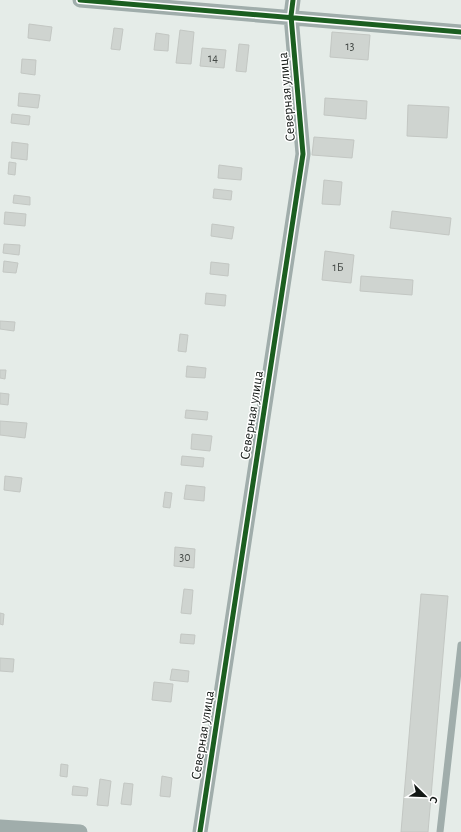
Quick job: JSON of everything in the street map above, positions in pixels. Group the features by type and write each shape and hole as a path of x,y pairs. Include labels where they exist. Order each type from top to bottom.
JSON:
{"street":[{"path":"80,0 291,16 461,32"},
{"name":"Северная улица","path":"200,832 302,154 291,16 293,0"},
{"path":"0,826 80,832"}],"lane":[{"path":"440,832 461,645"}],"building":[{"path":"29,24 52,27 50,41 28,38"},
{"path":"114,28 123,29 120,50 111,49"},
{"path":"180,30 194,32 191,64 176,63"},
{"path":"332,32 370,35 368,60 330,57"},
{"path":"156,33 169,35 168,51 154,50"},
{"path":"239,44 249,45 246,72 236,71"},
{"path":"202,48 226,50 224,68 200,66"},
{"path":"22,59 36,60 35,75 21,73"},
{"path":"19,93 40,95 38,108 18,106"},
{"path":"325,98 367,101 366,119 324,115"},
{"path":"408,105 449,107 447,138 407,136"},
{"path":"12,114 30,116 29,125 11,123"},
{"path":"314,137 354,140 352,158 312,155"},
{"path":"12,142 28,144 27,160 11,158"},
{"path":"9,162 16,163 15,175 8,174"},
{"path":"219,165 242,168 241,180 218,178"},
{"path":"324,180 342,182 340,205 322,204"},
{"path":"214,189 232,191 231,200 213,198"},
{"path":"14,195 30,197 30,205 13,203"},
{"path":"392,211 451,218 449,235 390,228"},
{"path":"5,212 26,214 25,226 4,224"},
{"path":"212,224 234,227 232,239 211,236"},
{"path":"4,244 20,245 19,255 3,253"},
{"path":"325,251 354,255 351,283 322,280"},
{"path":"4,261 18,263 16,273 3,272"},
{"path":"211,262 229,264 228,276 210,274"},
{"path":"361,276 413,280 412,295 360,291"},
{"path":"206,293 226,295 225,306 205,304"},
{"path":"0,321 15,322 14,331 0,329"},
{"path":"180,334 188,335 186,352 178,351"},
{"path":"187,366 206,368 205,378 186,377"},
{"path":"0,370 6,370 5,379 0,378"},
{"path":"0,393 9,394 8,405 0,404"},
{"path":"186,410 208,412 207,420 185,418"},
{"path":"0,421 27,423 25,438 0,435"},
{"path":"192,434 212,436 210,451 191,449"},
{"path":"182,456 204,458 203,467 181,465"},
{"path":"5,476 22,478 20,492 4,490"},
{"path":"186,485 205,487 204,501 184,499"},
{"path":"165,492 172,493 170,508 163,507"},
{"path":"175,547 195,549 194,568 174,566"},
{"path":"184,589 193,590 191,614 181,613"},
{"path":"421,594 448,596 428,832 401,832"},
{"path":"0,613 4,614 3,625 0,624"},
{"path":"181,634 195,635 194,644 180,643"},
{"path":"0,658 14,659 13,672 0,671"},
{"path":"172,669 189,671 188,682 170,680"},
{"path":"154,682 173,684 171,702 152,700"},
{"path":"61,764 68,765 67,777 60,776"},
{"path":"162,776 172,778 170,797 160,796"},
{"path":"100,779 111,781 108,806 97,805"},
{"path":"124,783 133,784 131,805 121,804"},
{"path":"73,786 88,788 87,796 72,795"}],"cycle path":[{"path":"80,0 461,32"},
{"path":"200,832 303,154 291,16 293,0"}]}
